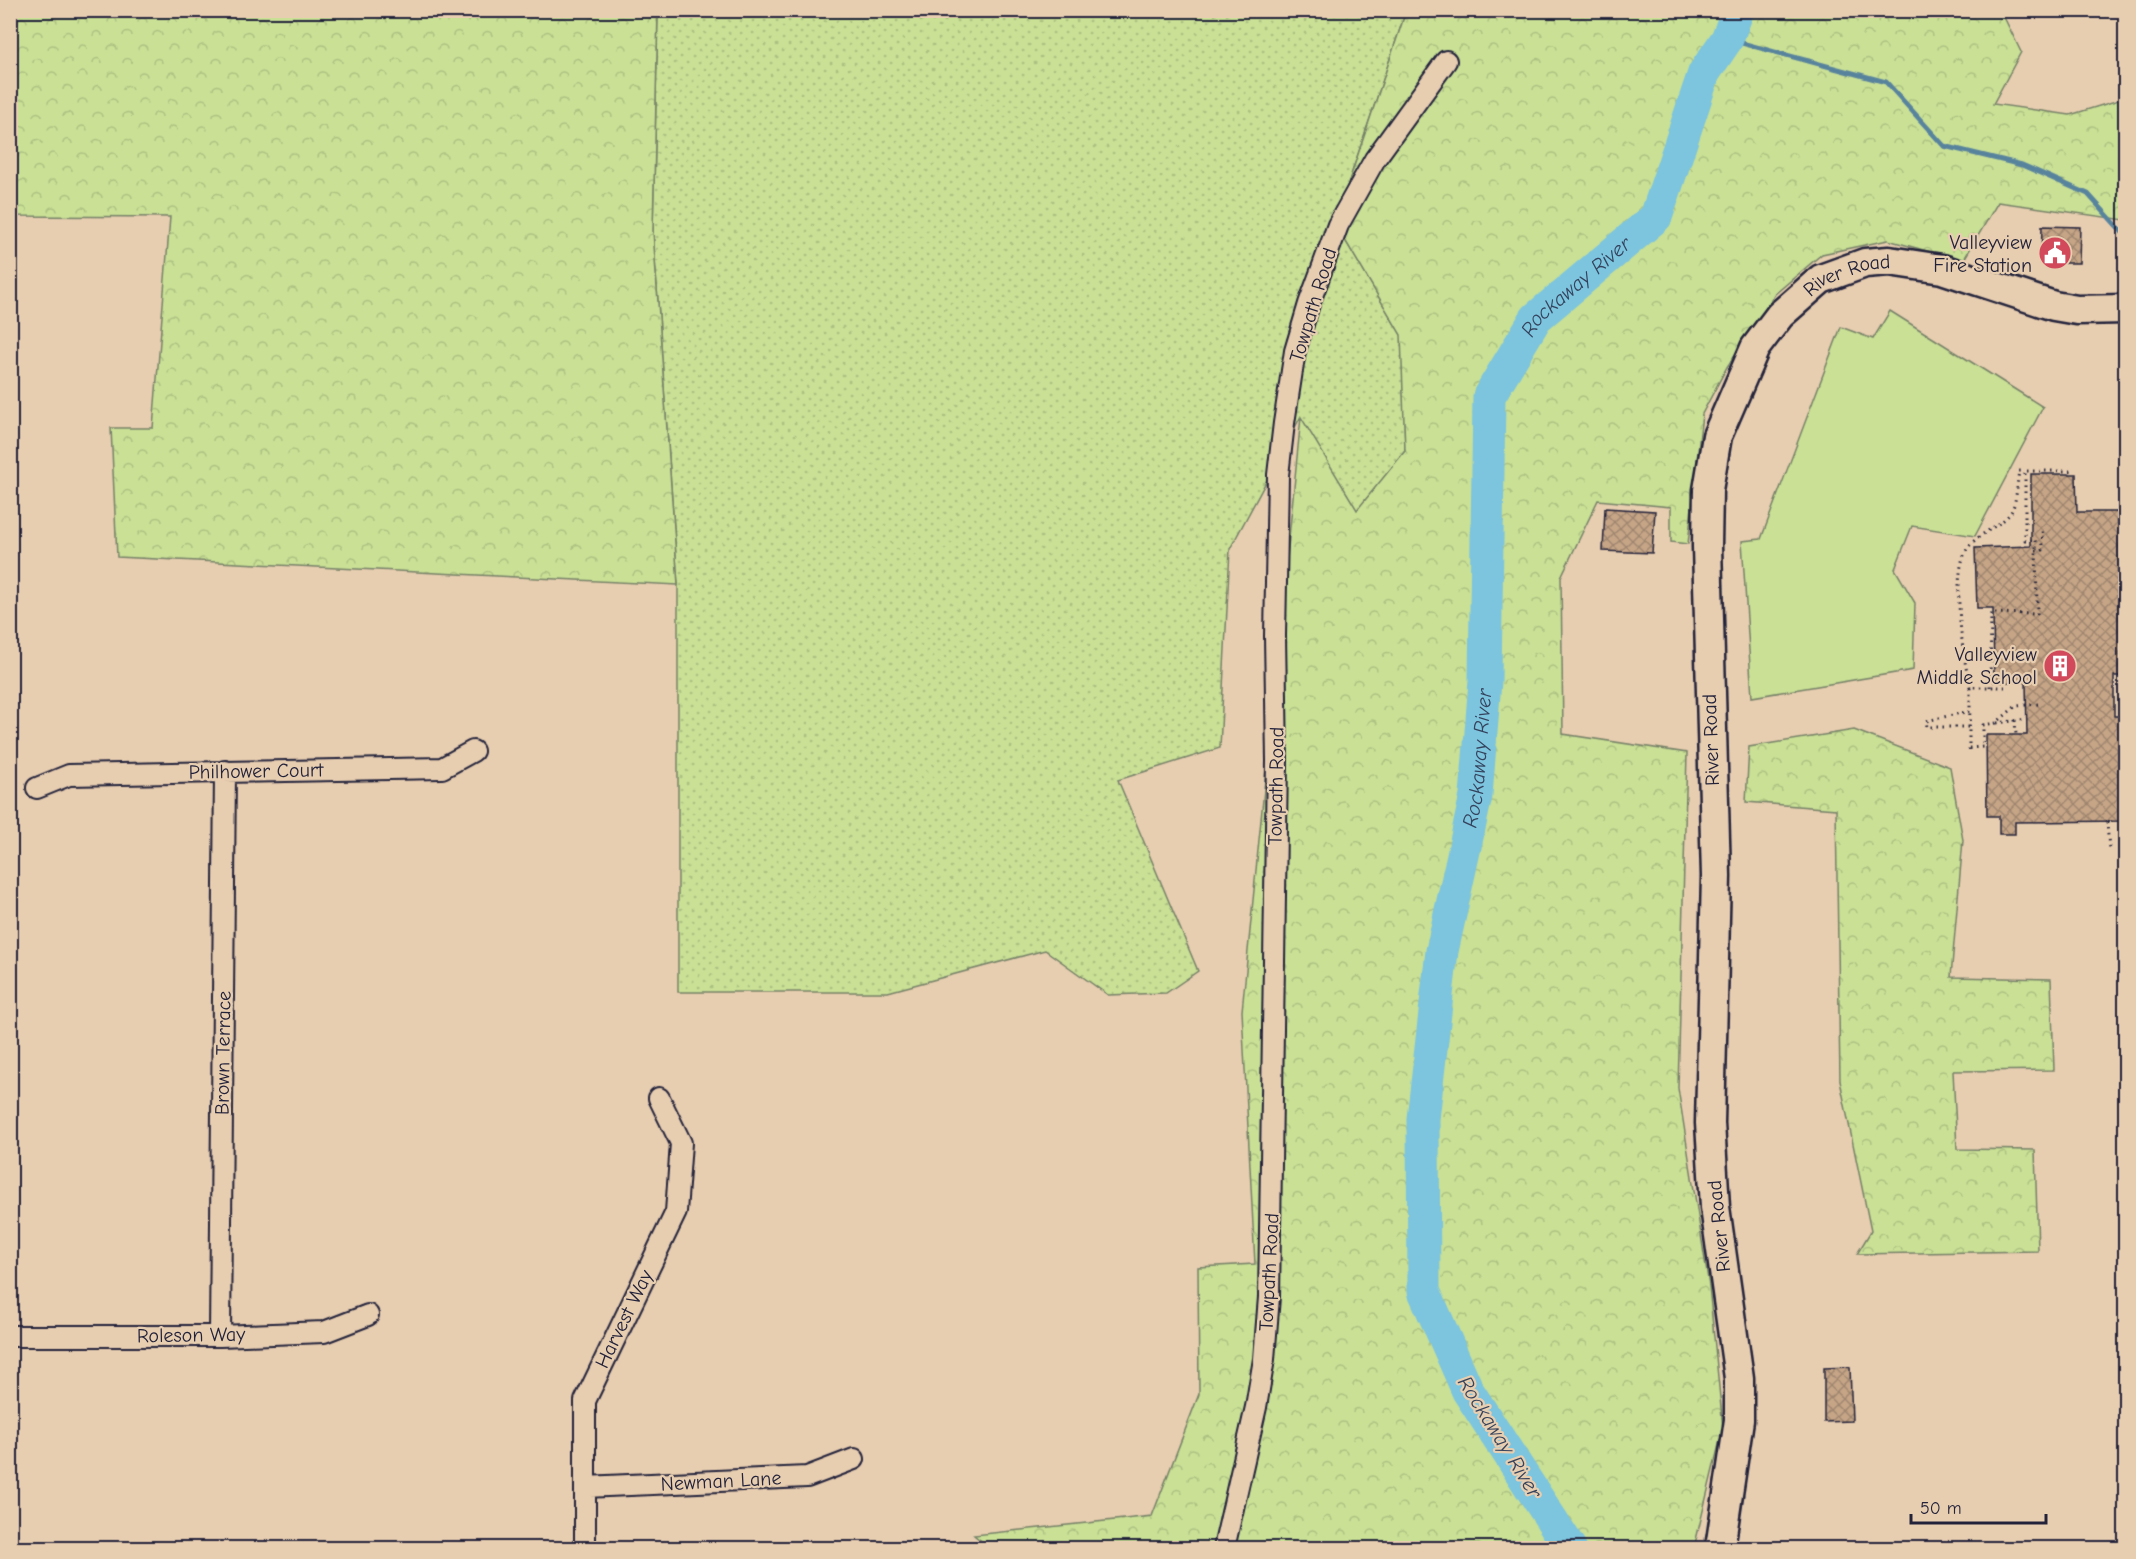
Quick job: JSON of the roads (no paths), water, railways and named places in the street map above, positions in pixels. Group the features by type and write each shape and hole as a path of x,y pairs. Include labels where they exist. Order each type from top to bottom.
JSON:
{"street":[{"name":"Towpath Road","path":"1224,1548 1256,1407 1264,1359 1269,1297 1277,761 1275,624 1278,475 1284,423 1295,351 1309,304 1338,225 1375,159 1446,61"},
{"name":"River Road","path":"1720,1548 1733,1467 1739,1399 1734,1334 1715,1207 1710,1123 1716,876 1707,546 1708,490 1717,436 1755,348 1780,315 1821,279 1865,263 1889,261 1942,268 2054,306 2077,310 2126,309"},
{"name":"Philhower Court","path":"37,788 69,775 442,768 473,751"},
{"name":"Brown Terrace","path":"220,1335 225,771"},
{"name":"Harvest Way","path":"585,1548 585,1401 676,1212 681,1143 659,1098"},
{"name":"Roleson Way","path":"10,1336 324,1332 368,1315"},
{"name":"Newman Lane","path":"585,1487 807,1477 854,1460"}],"waterway":[{"name":"Rockaway River","path":"1570,1548 1468,1391 1424,1291 1423,1119 1442,951 1476,796 1485,681 1489,396 1536,318 1656,217 1704,73 1727,39 1738,10"},
{"path":"1727,39 1886,82 1944,146 2022,165 2088,194 2126,236"}],"place":[{"name":"Valleyview Fire Station","path":"2055,253"},
{"name":"Valleyview Middle School","path":"2060,666"}]}
